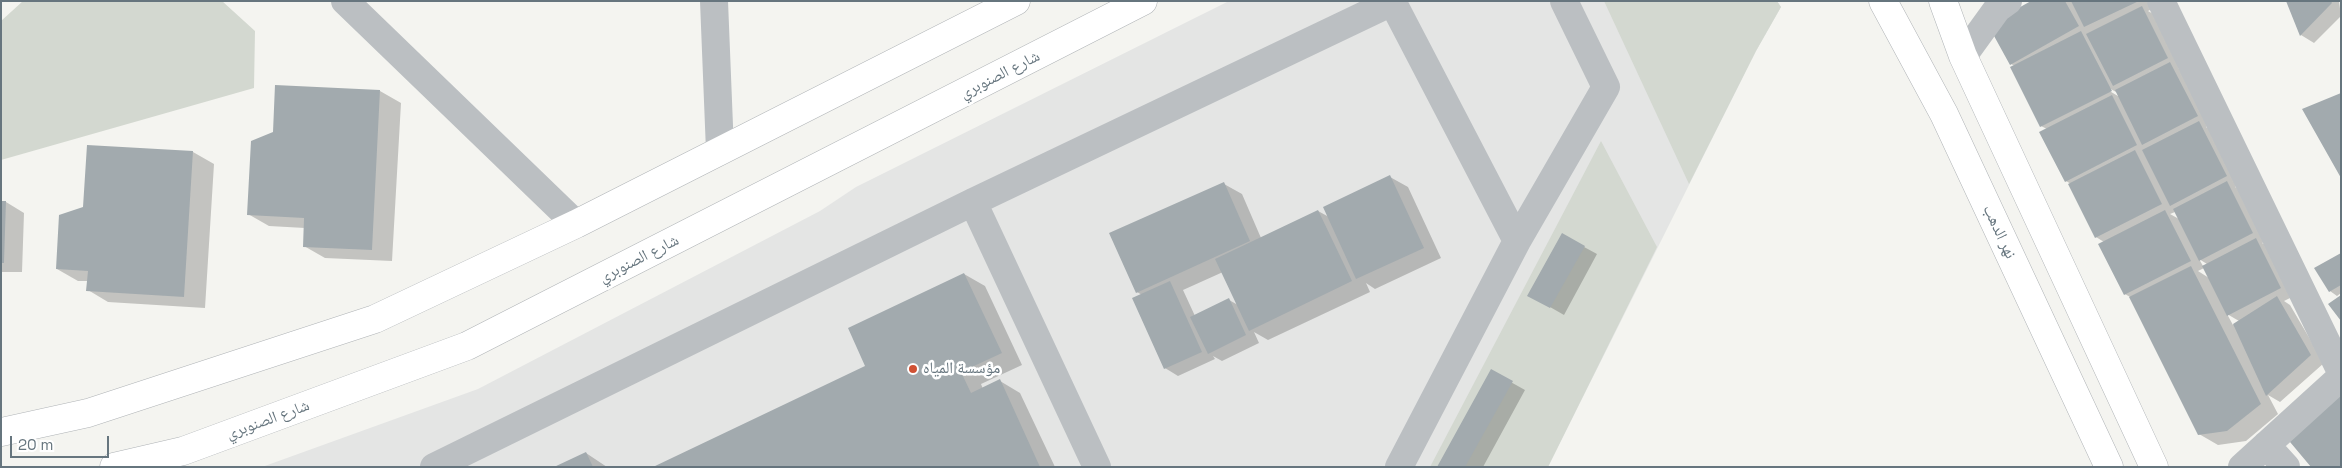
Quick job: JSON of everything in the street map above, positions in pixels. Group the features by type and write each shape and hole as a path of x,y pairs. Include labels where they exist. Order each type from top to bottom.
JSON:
{"main road":[{"path":"1,432 88,413 375,319 576,224 1016,1"},
{"name":"شارع الصنوبري","path":"114,467 183,451 468,346 1143,1"},
{"name":"نهر الدهب","path":"1883,1 1944,114 2109,467"},
{"path":"1943,1 1963,56 2154,467"}],"street":[{"path":"345,1 576,224"},
{"path":"714,1 720,151"},
{"path":"434,467 973,202 1392,1 1516,241"},
{"path":"1399,467 1516,241 1606,87 1564,1"},
{"path":"1963,56 1997,9 2008,1"},
{"path":"2161,1 2341,372"},
{"path":"973,202 1097,467"},
{"path":"2242,467 2341,377"},
{"path":"2266,445 2286,467"}],"shaded area":[{"path":"23,1 222,1 255,31 254,88 1,160 1,21"},
{"path":"1229,1 1777,1 1781,7 1756,51 1548,467 262,467 478,389 820,211 856,187"},
{"path":"1604,1 1777,1 1781,7 1756,51 1689,184"},
{"path":"1601,141 1657,247 1548,467 1430,467"}],"building":[{"path":"2031,1 2065,1 2079,26 2010,65 1988,25"},
{"path":"2071,1 2139,1 2084,27"},
{"path":"2286,1 2331,1 2332,3 2300,36"},
{"path":"2142,6 2168,58 2113,86 2086,34"},
{"path":"2081,31 2112,91 2040,127 2010,67"},
{"path":"2170,62 2198,116 2142,145 2115,90"},
{"path":"275,85 380,90 372,250 303,247 304,218 247,215 251,141 273,132"},
{"path":"2341,93 2341,178 2302,109"},
{"path":"2112,95 2137,145 2065,182 2039,132"},
{"path":"2199,121 2227,176 2170,206 2142,150"},
{"path":"87,145 193,151 184,297 86,291 88,271 56,269 59,215 83,207"},
{"path":"2135,150 2162,204 2095,238 2068,184"},
{"path":"1390,175 1424,248 1356,279 1323,207"},
{"path":"2227,181 2253,233 2199,261 2173,209"},
{"path":"1224,182 1250,241 1136,293 1109,233"},
{"path":"1,201 6,201 4,263 1,263"},
{"path":"1318,210 1352,281 1249,331 1215,259"},
{"path":"2165,210 2191,261 2124,295 2098,244"},
{"path":"1562,233 1585,246 1550,308 1527,296"},
{"path":"2256,238 2281,288 2227,316 2202,266"},
{"path":"2341,253 2341,285 2329,292 2314,268"},
{"path":"2191,266 2261,404 2227,431 2198,435 2129,297"},
{"name":"مؤسسة المياه","path":"964,273 1002,353 961,372 971,393 1000,379 1040,467 653,467 865,366 848,328"},
{"path":"1170,281 1202,352 1164,369 1132,298"},
{"path":"2341,295 2341,321 2328,304"},
{"path":"2277,296 2311,355 2266,396 2233,324"},
{"path":"1229,298 1246,335 1208,354 1190,317"},
{"path":"1491,369 1513,381 1465,467 1437,467"},
{"path":"2341,387 2341,467 2311,467 2285,436"},
{"path":"586,452 593,467 554,467"}],"place":[{"name":"مؤسسة المياه","path":"913,369"}]}
